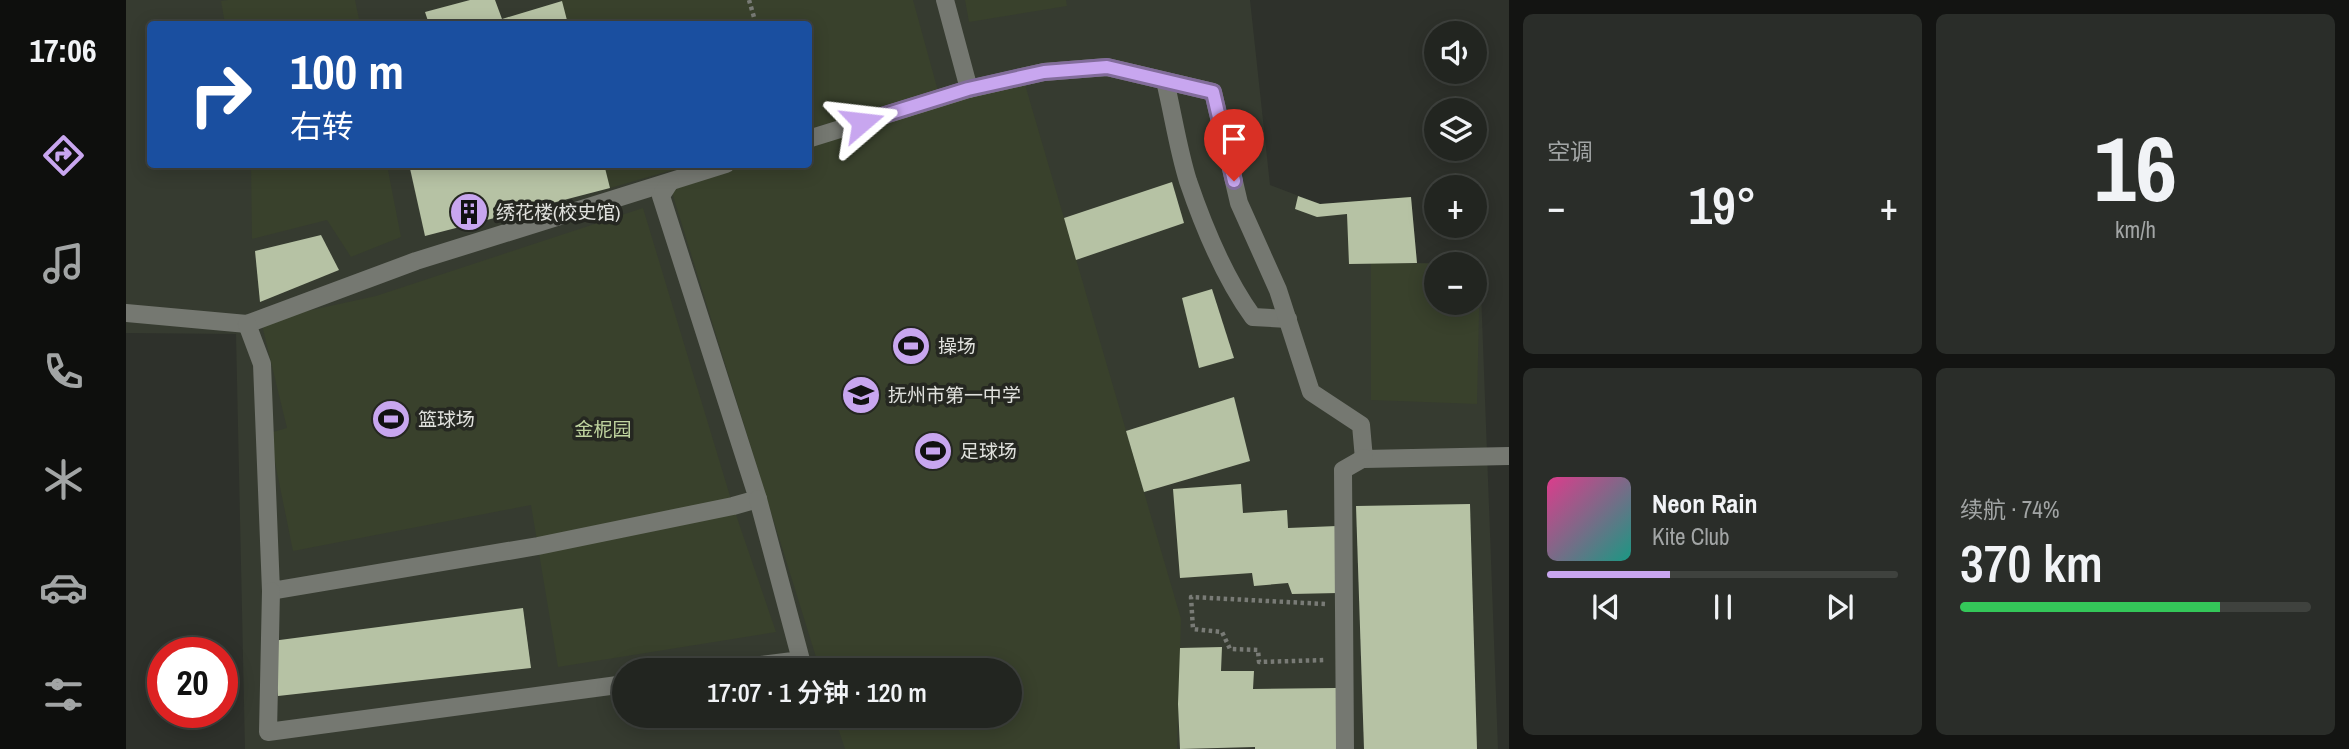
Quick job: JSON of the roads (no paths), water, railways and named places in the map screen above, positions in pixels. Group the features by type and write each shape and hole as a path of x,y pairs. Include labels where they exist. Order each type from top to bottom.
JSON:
{"lane":[{"path":"945,0 968,89"},
{"path":"812,138 968,89 1044,72 1107,67 1213,92 1239,203 1278,290 1311,392 1361,425 1364,458"},
{"path":"1166,81 1188,179 1208,234 1236,293 1253,317 1288,319"},
{"path":"126,313 247,324 416,261 714,168"},
{"path":"670,182 660,196 758,499 800,658"},
{"path":"247,324 262,364 271,591 268,732 612,686"},
{"path":"1345,749 1343,470 1364,458 1509,456"},
{"path":"271,591 538,546 758,499"}],"place":[{"name":"绣花楼(校史馆)","path":"469,212"},
{"name":"操场","path":"911,346"},
{"name":"抚州市第一中学","path":"861,395"},
{"name":"篮球场","path":"391,419"},
{"name":"足球场","path":"933,451"}],"park label":[{"name":"金柅园","path":"603,429"}]}
